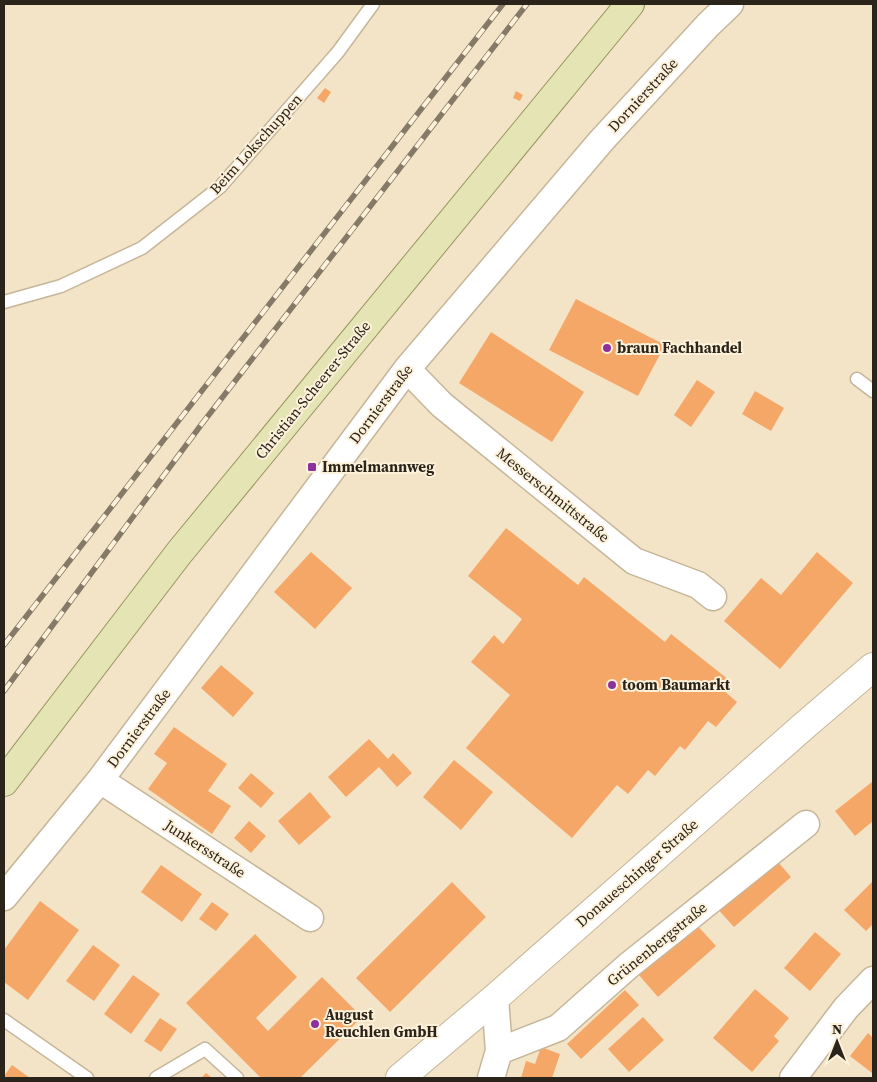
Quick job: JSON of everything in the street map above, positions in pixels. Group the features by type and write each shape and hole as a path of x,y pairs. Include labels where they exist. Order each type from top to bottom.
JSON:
{"main road":[{"name":"Christian-Scheerer-Straße","path":"4,782 179,553 630,4"}],"street":[{"name":"Dornierstraße","path":"4,897 100,780 407,369 602,140 708,25 730,4"},
{"name":"Messerschmittstraße","path":"407,369 442,405 634,561 698,585 713,597"},
{"name":"Donaueschinger Straße","path":"400,1078 495,998 873,667"},
{"name":"Junkersstraße","path":"100,780 310,918"},
{"name":"Grünenbergstraße","path":"499,1051 558,1028 628,966 806,824"},
{"path":"793,1078 846,1008 873,980"},
{"path":"491,1078 499,1051 495,998"}],"lane":[{"name":"Beim Lokschuppen","path":"4,302 61,286 142,248 220,187 338,52 373,4"},
{"path":"857,379 873,391"},
{"path":"4,1020 87,1078"},
{"path":"156,1078 205,1049 237,1078"}],"building":[{"path":"325,88 331,92 324,103 317,98"},
{"path":"516,91 523,95 520,101 513,98"},
{"name":"braun Fachhandel","path":"576,299 665,345 638,396 549,350"},
{"path":"491,332 584,392 552,442 459,383"},
{"path":"697,380 715,392 691,427 674,415"},
{"path":"755,391 784,408 771,431 742,414"},
{"name":"toom Baumarkt","path":"506,528 578,585 584,577 665,642 671,634 729,680 722,689 737,702 716,727 708,721 685,750 680,746 655,776 648,770 628,794 617,785 572,838 466,748 510,695 471,662 494,635 503,644 522,619 468,576"},
{"path":"311,552 352,588 315,629 274,592"},
{"path":"817,552 853,583 780,669 724,621 761,578 781,595"},
{"path":"221,665 254,693 233,717 201,688"},
{"path":"174,727 227,764 208,791 231,806 212,834 148,789 167,763 154,754"},
{"path":"369,739 388,759 393,753 412,773 397,787 379,767 346,797 328,777"},
{"path":"454,760 493,792 461,830 423,797"},
{"path":"251,773 274,793 261,808 238,788"},
{"path":"872,782 873,821 855,836 835,811"},
{"path":"310,792 331,817 299,845 278,821"},
{"path":"249,821 266,836 251,853 234,838"},
{"path":"771,854 791,877 734,927 714,905"},
{"path":"161,865 202,894 182,922 141,892"},
{"path":"873,881 873,924 866,931 844,910"},
{"path":"452,882 486,917 390,1012 356,978"},
{"path":"40,901 79,930 28,1000 4,982 4,950"},
{"path":"212,902 229,914 216,931 199,919"},
{"path":"695,923 716,946 658,997 638,974"},
{"path":"815,932 841,954 810,991 784,968"},
{"path":"255,934 297,977 256,1018 268,1031 322,977 362,1017 300,1078 261,1078 186,1003"},
{"path":"93,945 120,965 94,1001 66,981"},
{"path":"133,975 160,994 131,1034 104,1014"},
{"path":"755,989 789,1018 774,1036 779,1041 752,1072 713,1038"},
{"path":"625,990 639,1005 581,1059 567,1044"},
{"path":"643,1017 664,1040 629,1072 608,1049"},
{"path":"160,1018 177,1029 161,1052 144,1041"},
{"path":"868,1033 873,1038 872,1073 850,1056"},
{"path":"541,1047 560,1054 552,1078 521,1078 526,1061 535,1064"},
{"path":"12,1065 30,1078 4,1078"},
{"path":"206,1073 212,1078 201,1078"}],"railway":[{"path":"4,645 503,4"},
{"path":"4,691 201,425 527,4"}],"place":[{"name":"braun Fachhandel","path":"607,348"},
{"name":"Immelmannweg","path":"312,467"},
{"name":"toom Baumarkt","path":"612,685"},
{"name":"August Reuchlen GmbH","path":"315,1024"}]}
